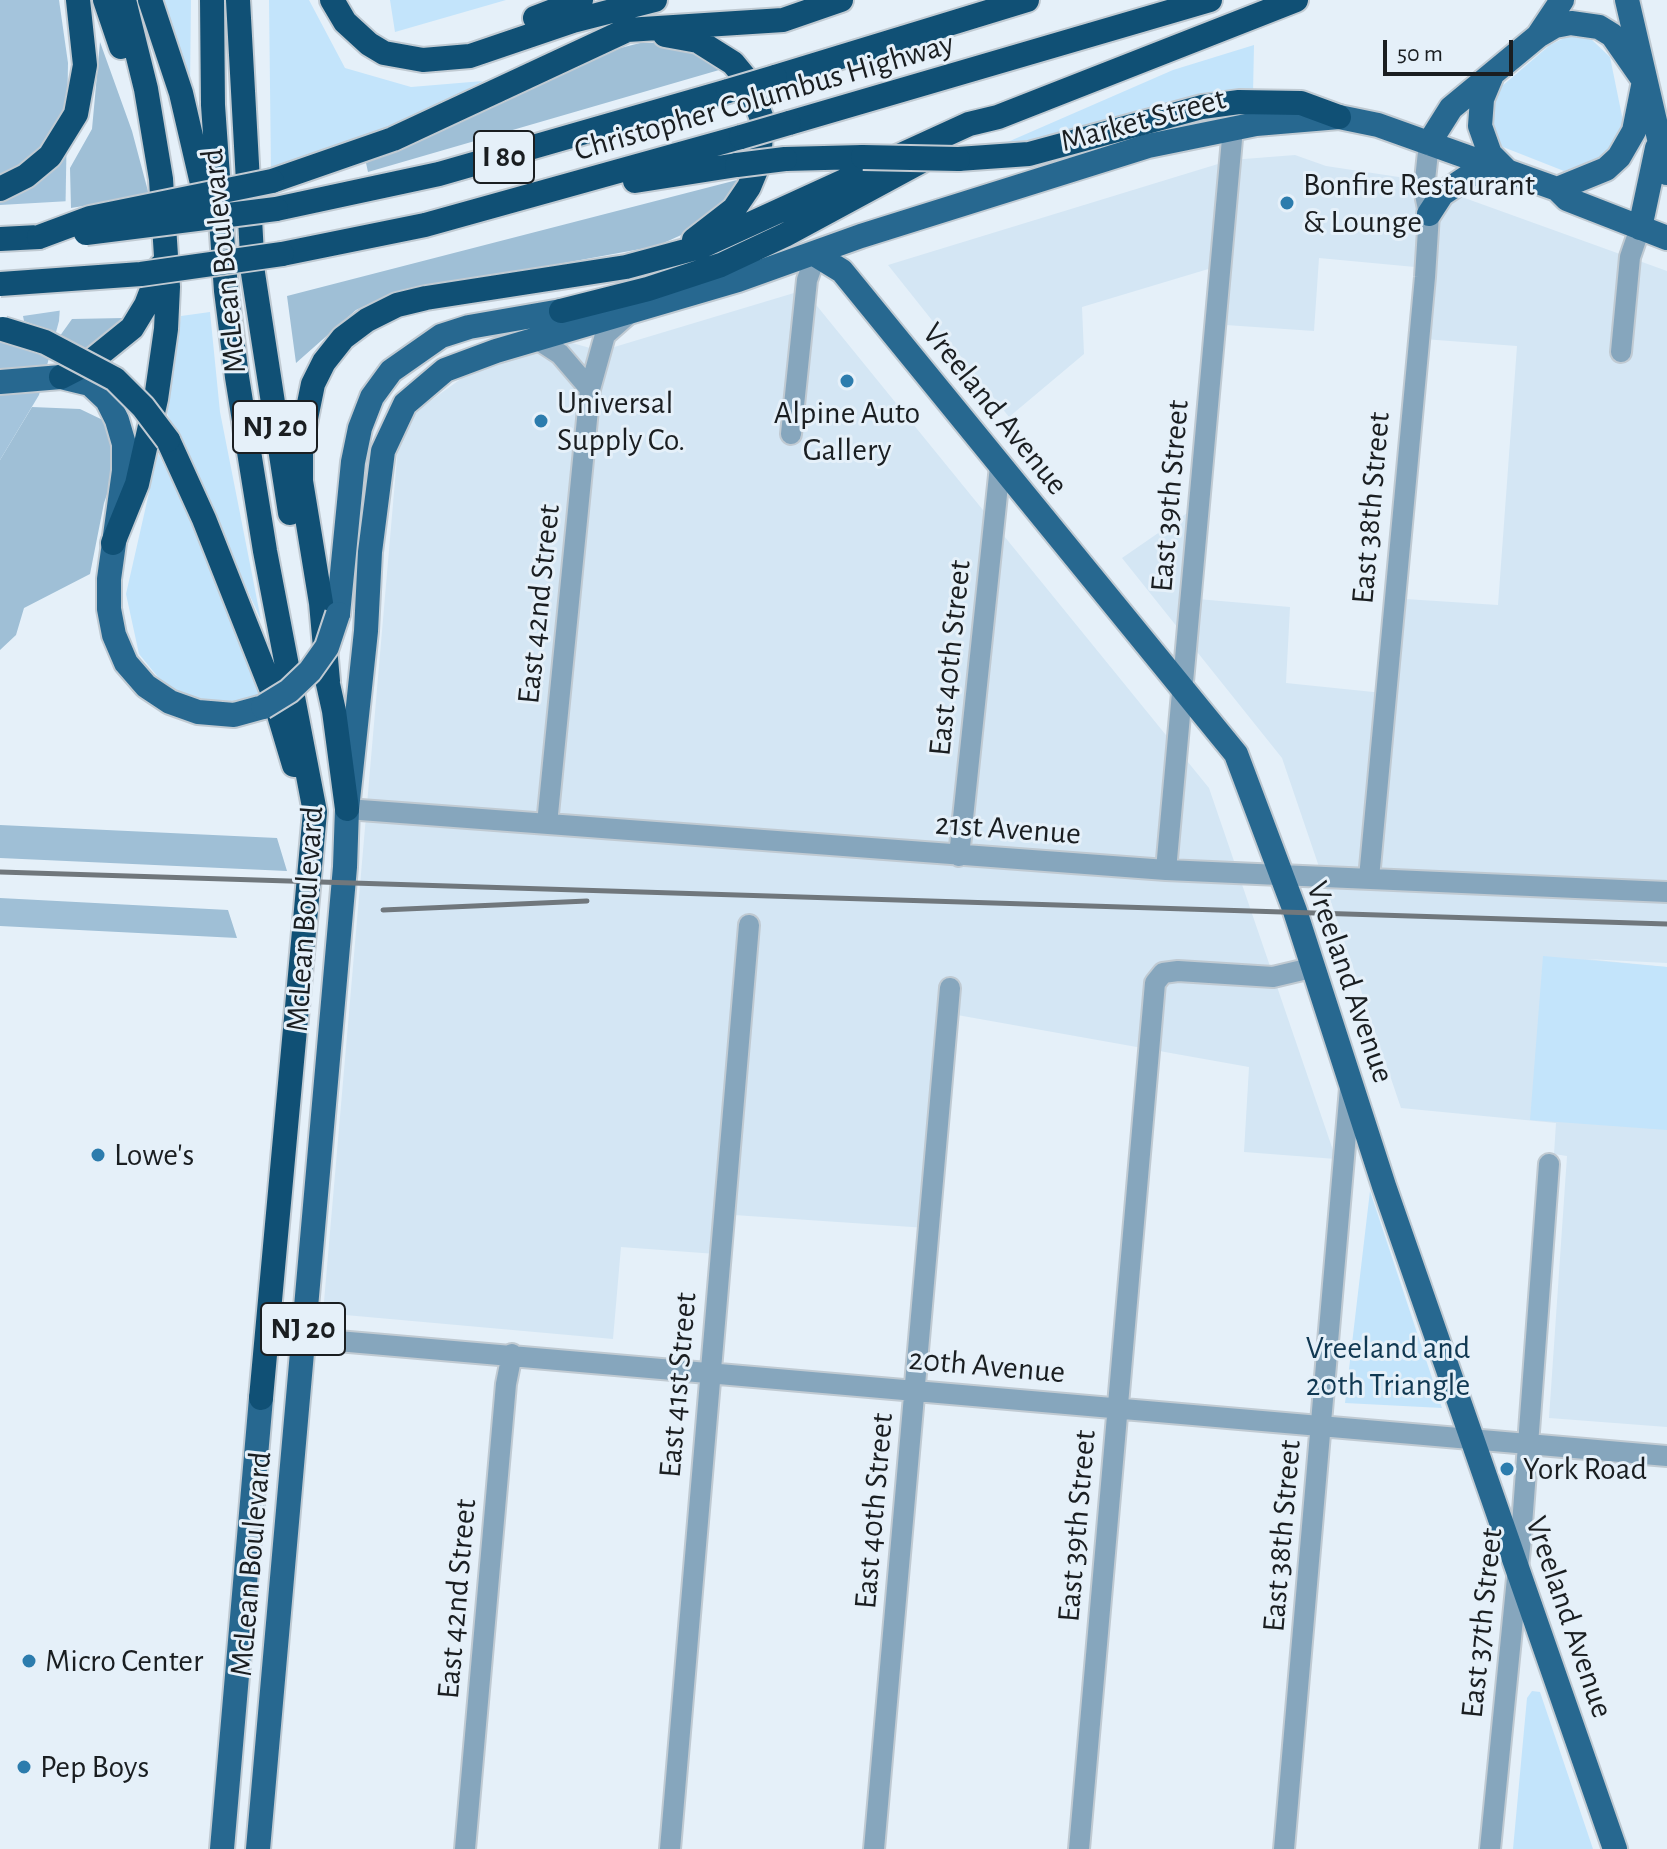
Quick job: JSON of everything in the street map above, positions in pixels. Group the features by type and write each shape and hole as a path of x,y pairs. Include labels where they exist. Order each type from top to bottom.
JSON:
{"highway":[{"path":"0,189 38,167 69,129 85,82 84,39 78,0"},
{"path":"105,0 150,123"},
{"path":"113,543 137,484 156,399 166,329 168,245 146,89 124,0"},
{"path":"150,0 181,93 226,291"},
{"name":"McLean Boulevard","path":"212,0 213,105 226,291 258,512 310,771 315,812 261,1398"},
{"name":"McLean Boulevard","path":"238,0 245,170 262,343 311,622 328,681 347,809"},
{"path":"332,0 345,22 369,44 384,53 423,60 470,56 573,21 655,0"},
{"path":"423,60 581,0"},
{"path":"39,237 90,218 272,181 393,139 610,38 651,25 783,20 841,0"},
{"name":"Christopher Columbus Highway","path":"0,239 276,209 439,174 728,91 1027,0"},
{"name":"Christopher Columbus Highway","path":"0,284 141,274 369,238 526,199 1210,0"},
{"path":"328,681 321,603 301,481 306,409 324,362 343,338 367,320 397,305 656,259 700,247 744,230 969,124 998,117 1296,0"},
{"path":"610,38 668,35 698,41 733,63 747,80 762,119 759,163 734,209 691,242 656,259"},
{"path":"526,199 785,159 958,159 1029,154 1177,113 1239,102 1301,103 1339,117"},
{"path":"561,311 684,279 743,256 976,133 998,117"},
{"path":"61,377 103,353 132,328 146,305 168,245"},
{"path":"0,328 45,342 115,379 143,407 168,440 204,519 271,688 302,796 309,856"}],"main road":[{"path":"1538,36 1562,0"},
{"path":"1627,0 1667,173"},
{"path":"1429,143 1451,108 1476,84 1492,75 1538,36 1555,26 1571,23 1599,27 1612,35 1644,81 1634,131 1619,157 1596,174 1557,189"},
{"path":"1429,214 1442,194 1497,168 1480,126 1482,99 1492,75"},
{"name":"Market Street","path":"347,809 358,728 370,552 380,471 389,434 417,391 445,370 816,255 875,231 1148,146 1233,128 1339,117 1429,143 1557,189 1567,199 1667,238"},
{"path":"1640,228 1659,134"},
{"name":"Vreeland Avenue","path":"816,255 842,271 1236,754 1295,911 1350,1085 1615,1849"},
{"path":"0,382 61,377 90,384 107,400 124,444 124,471 109,579 114,635 126,663 146,686 170,702 198,712 234,715 263,707 310,671 327,647 338,614 353,462 360,428 381,383 413,352 441,336 561,311 633,311"},
{"name":"McLean Boulevard","path":"258,1849 345,867 347,809"},
{"name":"McLean Boulevard","path":"222,1849 261,1398"}],"street":[{"name":"East 39th Street","path":"1166,870 1233,128"},
{"name":"East 38th Street","path":"1369,878 1429,214 1424,189 1429,143"},
{"path":"1621,352 1630,257 1640,228"},
{"path":"791,434 807,280 816,255"},
{"name":"East 42nd Street","path":"547,824 590,389 605,335 633,311"},
{"path":"537,339 560,354 590,389"},
{"name":"East 40th Street","path":"959,856 1000,466"},
{"name":"21st Avenue","path":"347,809 1166,870 1667,892"},
{"name":"East 41st Street","path":"670,1849 749,925"},
{"name":"East 39th Street","path":"1079,1849 1157,977 1163,973 1273,977 1311,968"},
{"name":"East 40th Street","path":"874,1849 950,988"},
{"name":"East 38th Street","path":"1284,1849 1350,1085"},
{"name":"East 37th Street","path":"1490,1849 1549,1164"},
{"name":"20th Avenue","path":"303,1338 1667,1456"},
{"name":"East 42nd Street","path":"465,1849 506,1384 512,1354"}],"shaded area":[{"path":"0,0 59,0 68,63 65,234 59,321 39,395 0,460"},
{"path":"100,42 132,131 149,195 71,208 70,168 92,129"},
{"path":"640,43 672,43 702,53 726,68 368,172 366,163 605,52"},
{"path":"1295,155 1326,166 1412,179 1667,271 1667,963 1586,959 1667,967 1667,1427 1549,1418 1567,1156 1554,1154 1556,1123 1401,1108 1282,758 1122,558 1193,509 1186,598 1290,607 1286,683 1383,693 1390,598 1498,605 1517,346 1410,338 1415,267 1319,258 1314,331 1211,324 1215,267 1082,307 1084,354 1009,417 888,265 1231,160"},
{"path":"737,180 712,221 657,246 389,295 356,310 296,363 287,296"},
{"path":"804,290 1209,788 1336,1159 1244,1152 1249,1067 946,1013 927,1228 719,1214 716,1254 621,1247 613,1339 323,1313 400,423 495,354 566,333 572,343 601,351"},
{"path":"124,318 139,335 108,366 57,340 72,319"},
{"path":"32,407 80,409 107,422 116,468 104,503 90,574 24,608 16,635 0,650 0,460"},
{"path":"0,825 277,838 287,871 0,858"},
{"path":"0,898 228,910 237,938 0,926"}],"green space":[{"path":"158,0 191,0 190,91"},
{"path":"269,0 309,0 345,68 411,87 483,81 366,142 271,172"},
{"path":"390,0 506,0 395,32"},
{"path":"1568,36 1591,39 1610,57 1623,121 1621,132 1606,157 1564,171 1503,147 1493,139 1488,126 1495,92 1550,45"},
{"path":"1254,45 1253,94 1202,98 987,151 1173,70"},
{"path":"210,312 220,412 261,620 166,411 181,316"},
{"path":"158,453 223,585 267,696 230,705 171,693 139,654 126,594"},
{"path":"1543,956 1667,967 1667,1130 1530,1120"},
{"name":"Vreeland and 20th Triangle","path":"1370,1191 1442,1408 1345,1403"},
{"path":"1532,1691 1540,1692 1593,1849 1513,1849 1527,1698"}],"pier":[{"path":"70,201 64,310 23,316 24,321 60,334 54,356 0,339 0,205"}],"railway":[{"path":"0,872 1667,924"},
{"path":"383,910 587,901"}],"place":[{"name":"Bonfire Restaurant & Lounge","path":"1287,203"},
{"name":"Alpine Auto Gallery","path":"847,381"},
{"name":"Universal Supply Co.","path":"541,421"},
{"name":"Lowe's","path":"98,1155"},
{"name":"York Road","path":"1507,1469"},
{"name":"Micro Center","path":"29,1661"},
{"name":"Pep Boys","path":"24,1767"}]}
